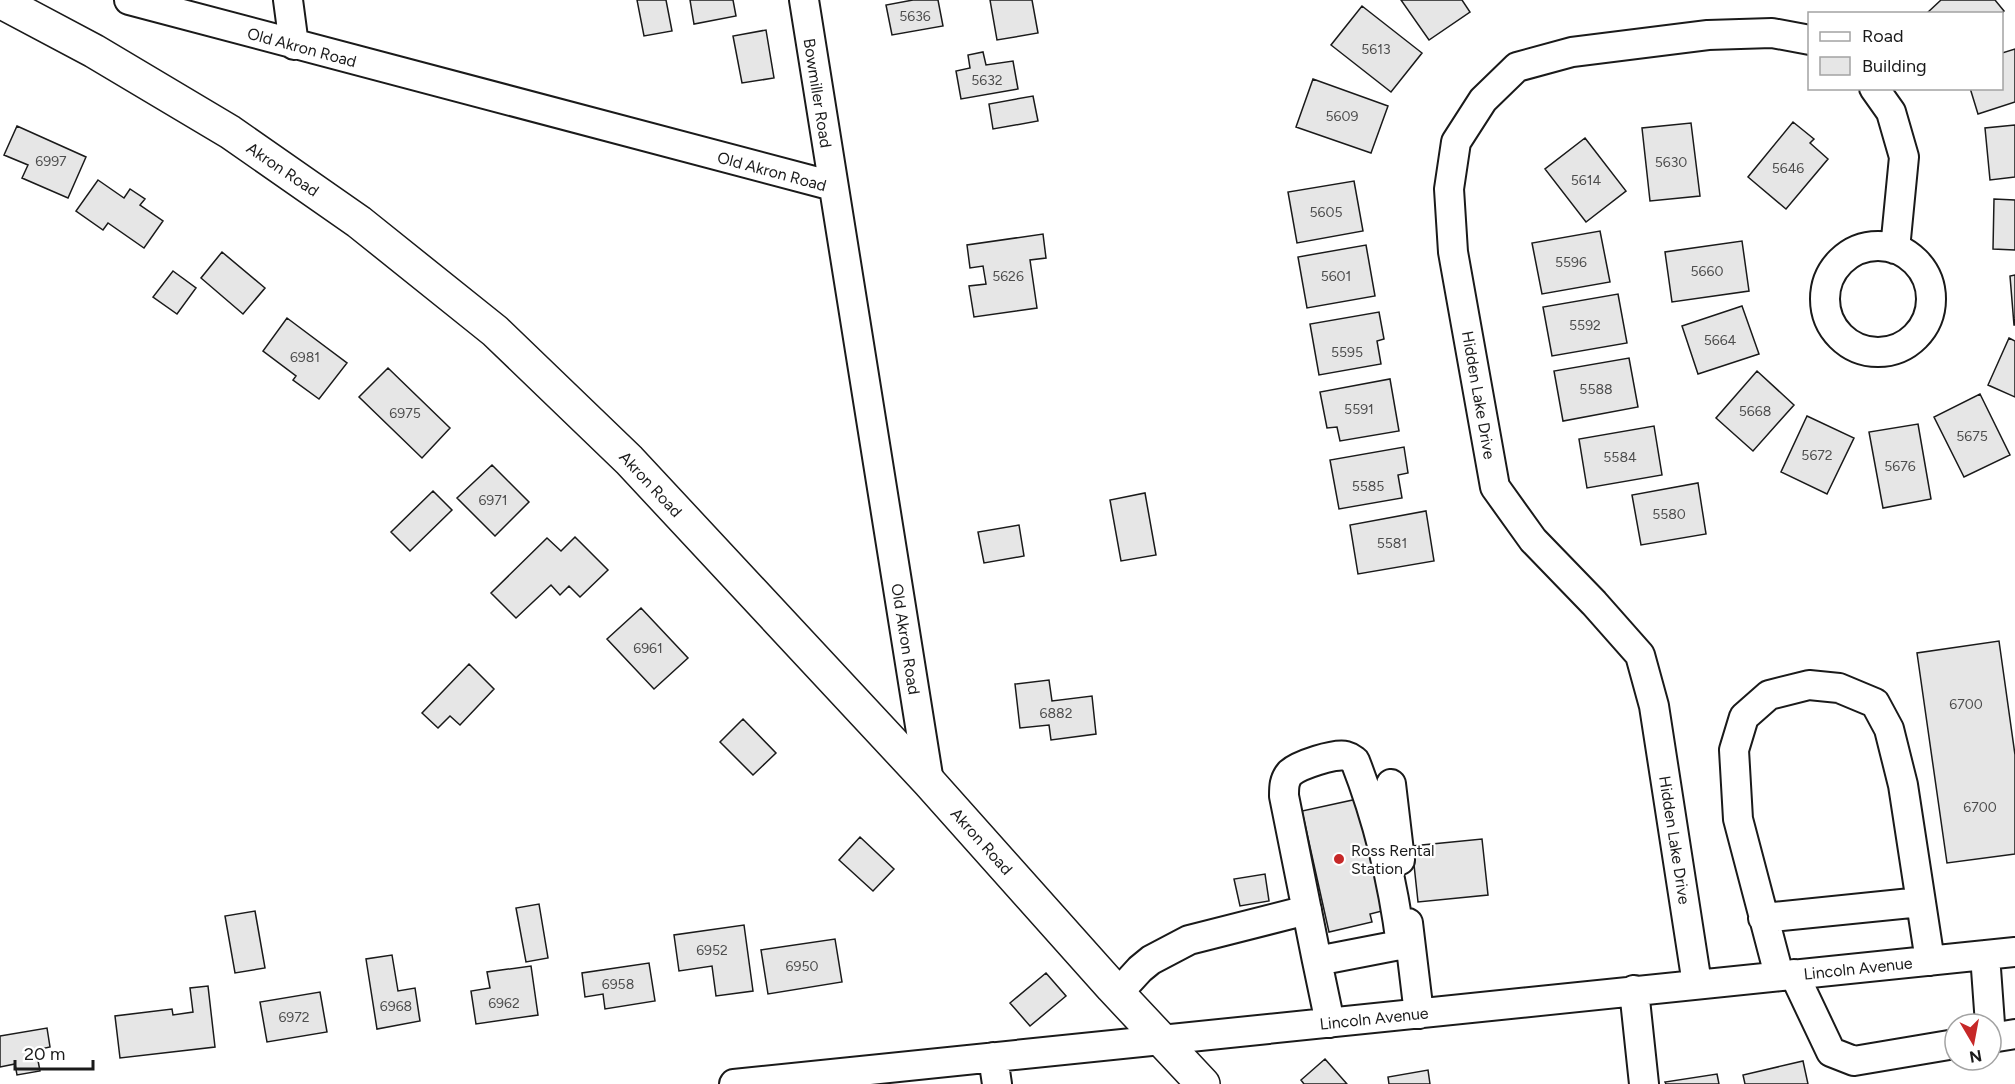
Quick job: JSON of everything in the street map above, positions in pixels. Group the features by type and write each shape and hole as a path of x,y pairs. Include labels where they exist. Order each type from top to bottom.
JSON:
{"main road":[{"name":"Akron Road","path":"0,1 103,57 230,132 359,222 495,331 628,460 929,782 1118,993 1203,1084"}],"street":[{"name":"Old Akron Road","path":"129,0 833,186 929,782"},
{"path":"288,0 294,45"},
{"name":"Bowmiller Road","path":"804,0 833,186"},
{"name":"Hidden Lake Drive","path":"1697,984 1654,706 1640,655 1533,540 1495,487 1453,252 1449,189 1456,142 1483,100 1517,67 1572,52 1708,35 1772,33 1808,40"},
{"path":"1875,90 1891,112 1904,157 1895,249"},
{"path":"1930,961 1903,785 1889,729 1875,703 1839,688 1809,685 1769,695 1744,717 1734,750 1738,819 1763,918 1787,975 1831,1052 1854,1061 1943,1046"},
{"path":"1330,1023 1287,813 1284,784 1291,773 1308,764 1346,756 1355,761 1371,806 1406,944 1419,1014"},
{"path":"1391,784 1406,944"},
{"path":"1763,918 1921,902"},
{"path":"1118,993 1151,960 1189,940 1307,910"},
{"path":"1317,961 1406,944"},
{"name":"Lincoln Avenue","path":"734,1084 995,1070 1162,1039 2015,952"},
{"path":"1985,955 1989,1012"},
{"path":"1634,990 1644,1084"}],"building":[{"path":"637,0 666,0 672,31 644,36"},
{"path":"690,0 733,0 736,16 694,24"},
{"path":"913,0 938,0 943,26 892,35 886,5"},
{"path":"990,0 1032,0 1038,33 997,40"},
{"path":"1401,0 1462,0 1470,12 1429,40"},
{"path":"1941,0 1995,0 2004,11 2003,12 1928,12"},
{"path":"1362,6 1422,53 1391,92 1331,45"},
{"path":"766,30 774,78 742,83 733,36"},
{"path":"2015,49 2015,102 1978,114 1971,90 2003,90 2003,53"},
{"path":"983,52 986,65 1013,61 1018,89 961,99 956,71 970,68 968,55"},
{"path":"1313,79 1388,106 1371,153 1296,127"},
{"path":"1033,96 1038,121 993,129 989,104"},
{"path":"1793,122 1814,139 1810,143 1828,159 1786,209 1748,177"},
{"path":"1691,123 1700,196 1650,201 1642,128"},
{"path":"2015,125 2015,177 1990,180 1985,128"},
{"path":"17,126 86,157 68,198 22,178 28,165 4,155"},
{"path":"1585,138 1626,191 1586,222 1545,169"},
{"path":"98,180 124,198 130,189 145,199 140,205 163,221 144,248 108,223 103,230 76,211"},
{"path":"1354,181 1363,231 1297,243 1288,192"},
{"path":"1994,199 2015,200 2015,250 1993,249"},
{"path":"1600,231 1610,282 1542,294 1532,243"},
{"path":"1043,234 1046,258 1030,260 1037,308 974,317 969,286 986,284 983,266 970,268 967,245"},
{"path":"1742,241 1749,291 1672,302 1665,252"},
{"path":"1366,245 1375,296 1307,308 1298,257"},
{"path":"222,252 265,288 243,314 201,278"},
{"path":"173,271 196,288 177,314 153,297"},
{"path":"2015,275 2015,325 2014,325 2010,276"},
{"path":"1618,294 1627,343 1552,356 1543,307"},
{"path":"1742,306 1759,354 1698,374 1682,326"},
{"path":"1379,312 1384,339 1377,341 1381,364 1319,375 1310,324"},
{"path":"287,318 347,363 319,399 293,380 296,376 263,351"},
{"path":"2009,338 2015,341 2015,397 1988,385"},
{"path":"1629,358 1638,407 1563,421 1554,371"},
{"path":"388,368 450,428 422,458 359,397"},
{"path":"1757,371 1794,405 1753,451 1716,418"},
{"path":"1390,379 1399,431 1340,441 1337,427 1327,428 1320,392"},
{"path":"1980,394 2010,455 1964,477 1934,417"},
{"path":"1807,416 1854,438 1827,494 1781,472"},
{"path":"1918,424 1931,499 1883,508 1869,432"},
{"path":"1654,426 1662,475 1587,488 1579,439"},
{"path":"1404,447 1408,473 1398,475 1402,498 1339,509 1330,460"},
{"path":"492,465 529,502 495,536 457,498"},
{"path":"1698,483 1706,534 1641,545 1632,495"},
{"path":"433,491 452,510 410,551 391,532"},
{"path":"1145,493 1156,555 1121,561 1110,500"},
{"path":"1426,511 1434,561 1358,574 1350,525"},
{"path":"1019,525 1024,556 984,563 978,532"},
{"path":"575,537 608,570 580,597 569,586 560,595 551,585 516,618 491,593 547,538 561,551"},
{"path":"641,608 688,658 654,689 607,639"},
{"path":"1999,641 2015,755 2015,854 1947,863 1917,653"},
{"path":"469,664 494,689 460,725 450,716 438,728 422,713"},
{"path":"1049,680 1052,701 1092,696 1096,734 1051,740 1049,725 1020,728 1015,684"},
{"path":"743,719 776,753 753,775 720,742"},
{"path":"1362,798 1386,910 1370,914 1372,922 1329,932 1302,811"},
{"path":"860,837 894,869 873,891 839,860"},
{"path":"1482,839 1488,895 1418,902 1412,846"},
{"path":"1265,874 1269,901 1240,906 1234,879"},
{"path":"539,904 548,958 526,962 516,908"},
{"path":"255,911 265,968 235,973 225,916"},
{"path":"744,925 753,991 716,996 712,966 679,971 674,935"},
{"path":"835,939 842,982 768,994 761,950"},
{"path":"392,955 398,991 415,988 420,1021 377,1029 366,959"},
{"path":"649,963 655,1001 605,1009 603,994 585,997 582,973"},
{"path":"531,966 538,1015 476,1024 471,991 490,988 487,972"},
{"path":"1046,973 1066,996 1030,1026 1010,1003"},
{"path":"208,986 215,1047 120,1058 115,1016 172,1009 173,1015 193,1012 190,988"},
{"path":"320,992 327,1032 267,1042 260,1002"},
{"path":"47,1028 50,1047 36,1050 40,1071 17,1075 15,1064 0,1067 0,1036"},
{"path":"1325,1059 1347,1084 1304,1084 1301,1080"},
{"path":"1803,1061 1808,1084 1745,1084 1743,1075"},
{"path":"1428,1070 1430,1084 1389,1084 1388,1077"},
{"path":"1717,1074 1719,1084 1666,1084 1665,1082"}],"place":[{"name":"Ross Rental Station","path":"1339,859"}]}
